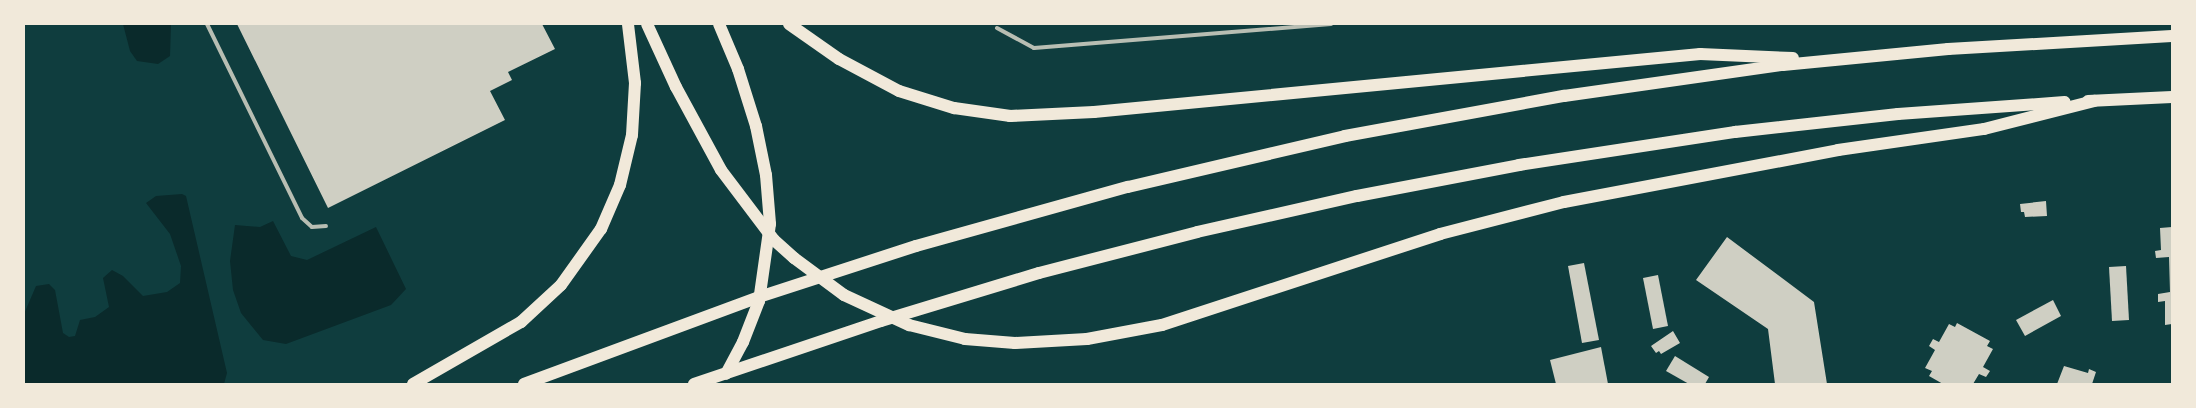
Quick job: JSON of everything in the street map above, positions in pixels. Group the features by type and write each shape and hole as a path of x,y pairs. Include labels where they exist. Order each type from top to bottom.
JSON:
{"highway":[{"path":"413,384 521,322 561,285 601,229 620,185 632,135 635,83 628,24"},
{"path":"647,24 676,87 721,170 774,240 810,272 844,295 878,313 931,332 982,341 1015,343 1103,337 1182,320 1359,260 1481,222 1564,202 1838,150 1984,129 2094,101"},
{"path":"719,24 738,69 758,134 766,175 770,224 759,301 743,342 719,384"},
{"path":"789,24 839,59 899,91 954,108 1010,116 1071,114 1700,54 1838,60"},
{"path":"524,384 810,280 960,233 1137,184 1291,148 1451,115 1673,79 1838,60 1994,46 2172,36"},
{"path":"694,384 872,324 1021,278 1197,232 1357,196 1536,162 1735,132 1916,112 2172,97"}],"lane":[{"path":"207,24 302,218 312,227 326,226"},
{"path":"1244,24 1244,31"},
{"path":"997,28 1034,48 1331,24"}],"water":[{"path":"123,24 171,24 170,56 158,64 137,61 130,51"},
{"path":"182,194 186,196 227,373 224,384 24,384 24,314 36,286 49,284 55,290 63,333 69,337 75,336 80,320 95,317 109,307 103,278 112,270 123,276 143,296 167,292 180,283 181,266 170,234 146,203 156,196"},
{"path":"273,221 291,256 307,260 376,227 406,289 391,305 286,344 263,340 241,313 233,290 230,261 235,225 260,227"}],"building":[{"path":"237,24 542,24 555,49 508,72 512,80 490,91 505,120 328,208"},
{"path":"2046,201 2047,216 2025,217 2024,212 2021,212 2020,204"},
{"path":"2172,227 2172,324 2165,325 2165,301 2158,302 2158,294 2170,292 2169,257 2156,258 2155,251 2161,250 2160,228"},
{"path":"1727,237 1814,302 1827,384 1775,384 1768,329 1696,280"},
{"path":"1584,263 1599,340 1582,343 1568,266"},
{"path":"2126,266 2129,320 2112,321 2109,267"},
{"path":"1658,275 1668,326 1653,329 1643,278"},
{"path":"2053,300 2061,316 2025,336 2016,320"},
{"path":"1957,323 1990,341 1987,346 1993,349 1983,367 1990,371 1986,377 1979,374 1973,384 1943,384 1929,376 1932,371 1925,368 1935,350 1929,346 1933,339 1939,342 1949,324 1955,327"},
{"path":"1673,331 1680,343 1661,354 1659,351 1656,353 1651,346"},
{"path":"1601,347 1608,384 1556,384 1550,360"},
{"path":"1675,356 1709,377 1705,384 1689,384 1666,371"},
{"path":"2064,366 2088,373 2089,369 2096,372 2092,384 2057,384"}]}
